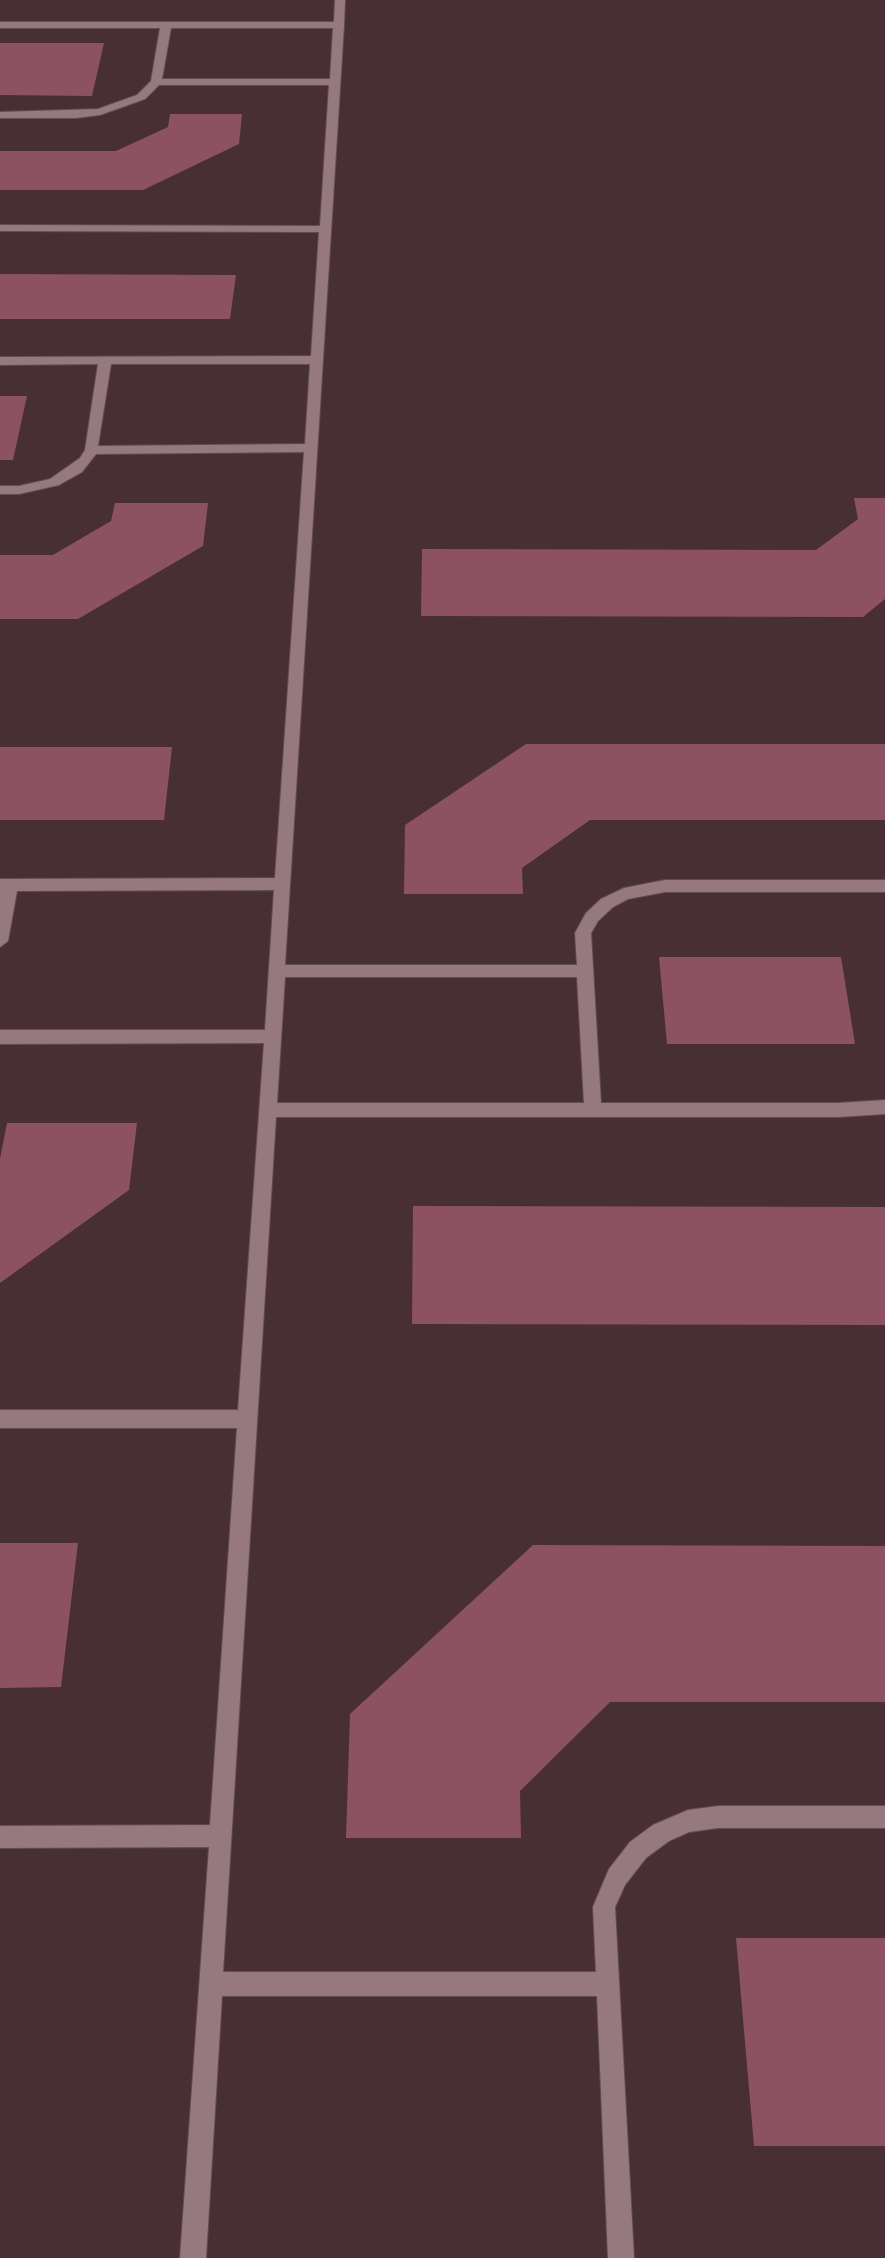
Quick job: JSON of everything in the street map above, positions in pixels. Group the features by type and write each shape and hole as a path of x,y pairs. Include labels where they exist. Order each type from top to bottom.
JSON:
{"street":[{"path":"192,2258 340,0"},
{"path":"0,25 339,25"},
{"path":"0,115 100,112 141,97 156,82 166,25"},
{"path":"156,82 335,82"},
{"path":"0,229 326,229"},
{"path":"0,360 317,360"},
{"path":"0,490 19,490 54,482 77,469 91,450 105,360"},
{"path":"91,450 312,448"},
{"path":"0,941 5,885 282,884"},
{"path":"593,1110 583,933 592,917 624,894 665,886 885,886"},
{"path":"276,971 585,971"},
{"path":"0,1037 273,1036"},
{"path":"267,1110 838,1110 885,1107"},
{"path":"0,1419 248,1419"},
{"path":"621,2258 604,1907 617,1877 638,1850 661,1833 688,1822 718,1817 885,1817"},
{"path":"0,1837 221,1836"},
{"path":"211,1983 608,1984"}],"building":[{"path":"0,43 104,43 92,96 0,95"},
{"path":"170,114 242,114 239,144 143,190 0,190 0,151 116,151 168,127"},
{"path":"0,274 236,275 230,319 0,319"},
{"path":"0,396 27,396 13,460 0,460"},
{"path":"854,498 885,498 885,599 863,617 421,616 422,549 816,550 858,519"},
{"path":"115,503 208,503 203,546 78,619 0,619 0,555 53,555 111,521"},
{"path":"526,744 885,744 885,820 590,820 522,868 523,894 404,894 405,825"},
{"path":"0,747 172,747 164,820 0,820"},
{"path":"659,957 841,957 855,1044 667,1044"},
{"path":"7,1123 137,1123 129,1190 0,1283 0,1159"},
{"path":"413,1206 885,1207 885,1325 412,1324"},
{"path":"0,1543 78,1543 61,1687 0,1688"},
{"path":"533,1545 885,1546 885,1702 610,1702 520,1791 521,1838 346,1838 350,1714"},
{"path":"736,1938 885,1938 885,2146 754,2146"}]}
